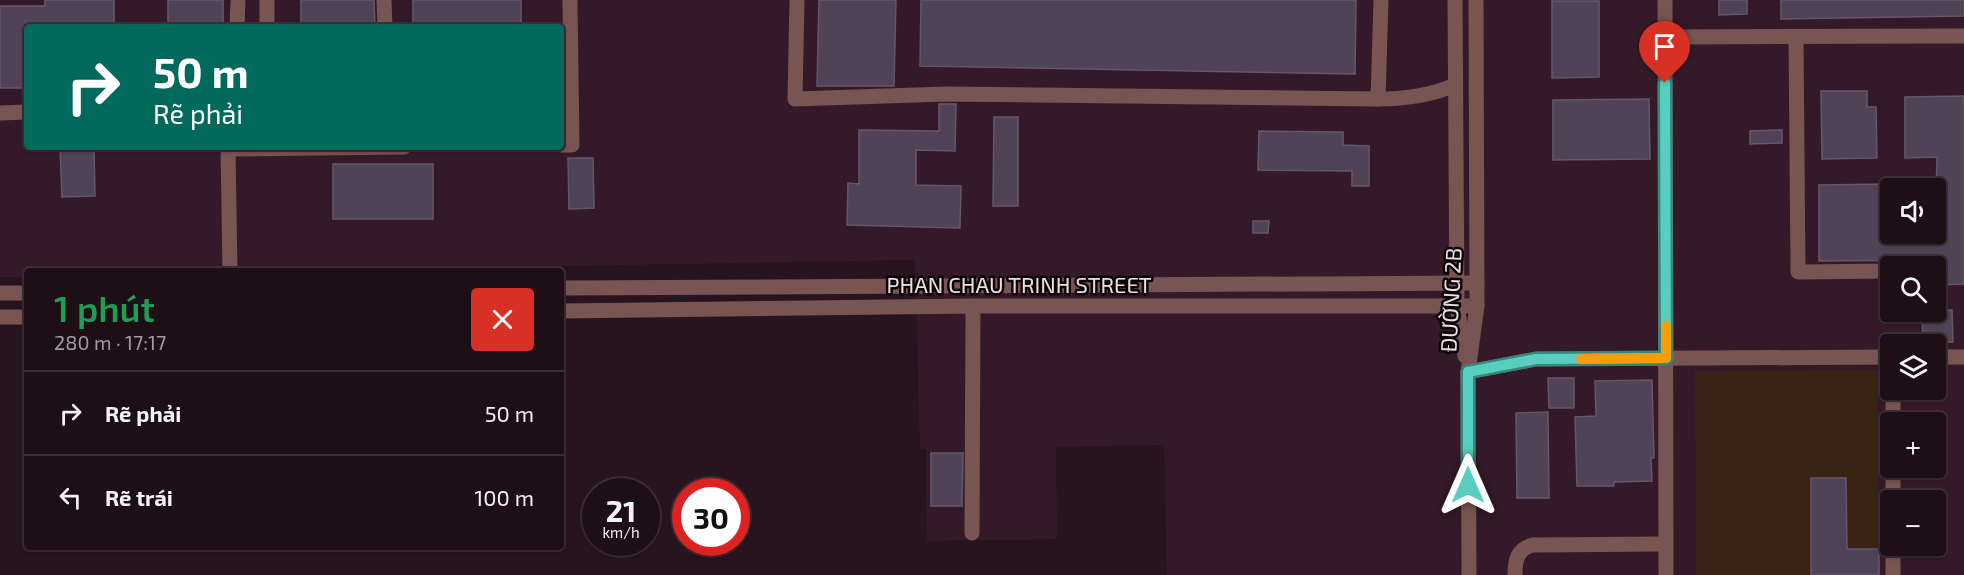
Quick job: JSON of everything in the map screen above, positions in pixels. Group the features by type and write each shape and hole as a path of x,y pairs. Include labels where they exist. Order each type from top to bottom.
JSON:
{"street":[{"path":"237,24 238,0"},
{"path":"267,0 267,24"},
{"path":"384,0 385,24"},
{"path":"564,146 572,145 570,0"},
{"path":"797,0 795,99 946,93 1378,99 1410,98 1441,91 1455,85"},
{"path":"1378,99 1382,0"},
{"name":"ĐƯỜNG 2B","path":"1455,0 1457,306 1468,372"},
{"name":"ĐƯỜNG 2B","path":"1468,372 1477,306 1476,0"},
{"path":"1665,0 1666,575"},
{"path":"1665,37 1964,36"},
{"path":"1796,37 1798,272 1880,271"},
{"path":"0,113 24,112"},
{"path":"228,150 230,268"},
{"name":"PHAN CHAU TRINH STREET","path":"564,288 1477,283"},
{"path":"0,293 24,292"},
{"path":"972,533 973,306"},
{"name":"PHAN CHAU TRINH STREET","path":"564,311 973,306 1477,306"},
{"path":"0,317 24,317"},
{"path":"1468,575 1468,372 1536,359 1880,357"},
{"path":"1946,357 1964,357"},
{"path":"1515,575 1517,556 1523,549 1532,545 1666,544"},
{"path":"1893,556 1893,575"}],"shaded area":[{"path":"0,0 1964,0 1964,575 1167,575 1164,445 1056,447 1057,539 927,541 926,449 920,449 915,260 447,268 24,268 24,277 0,277"},
{"path":"1878,370 1879,575 1696,575 1695,371"}],"building":[{"path":"45,0 114,0 114,24 24,24 24,88 0,88 0,6 45,6"},
{"path":"168,0 223,0 223,24 168,24"},
{"path":"301,0 374,0 375,24 301,24"},
{"path":"413,0 521,0 521,24 413,24"},
{"path":"819,0 896,0 894,86 817,86"},
{"path":"921,0 1356,0 1355,74 920,66"},
{"path":"1719,0 1747,0 1747,14 1719,15"},
{"path":"1781,0 1964,0 1964,16 1781,19"},
{"path":"1552,1 1599,1 1599,77 1552,78"},
{"path":"1821,91 1867,91 1867,107 1876,107 1877,158 1822,159"},
{"path":"1964,96 1964,284 1946,285 1946,256 1880,256 1880,260 1819,261 1819,185 1880,184 1880,244 1946,244 1946,178 1936,178 1937,157 1905,158 1905,97"},
{"path":"1649,99 1650,159 1553,160 1553,100"},
{"path":"939,104 956,104 955,151 916,150 916,185 961,186 960,228 847,225 848,183 859,184 859,130 939,131"},
{"path":"994,117 1018,117 1018,206 993,206"},
{"path":"1782,130 1782,143 1750,144 1750,131"},
{"path":"1259,131 1343,132 1343,145 1369,146 1369,186 1352,186 1352,171 1258,170"},
{"path":"60,150 94,150 95,196 62,197"},
{"path":"568,158 593,158 594,208 569,209"},
{"path":"333,164 433,164 433,219 333,219"},
{"path":"1253,221 1269,221 1268,233 1253,233"},
{"path":"1946,310 1952,310 1953,342 1946,342 1946,334 1923,334 1922,322 1946,322"},
{"path":"1548,378 1574,378 1574,408 1549,408"},
{"path":"1652,380 1654,458 1651,458 1652,481 1614,482 1614,486 1577,486 1575,417 1596,416 1595,381"},
{"path":"1548,412 1549,498 1517,498 1516,413"},
{"path":"931,453 963,453 962,506 931,506"},
{"path":"1811,478 1846,478 1847,549 1879,549 1879,575 1811,575"}],"slow traffic":[{"path":"1581,359 1666,358 1666,326"}],"route":[{"path":"1468,485 1468,372 1536,359 1666,358 1665,83"}]}
